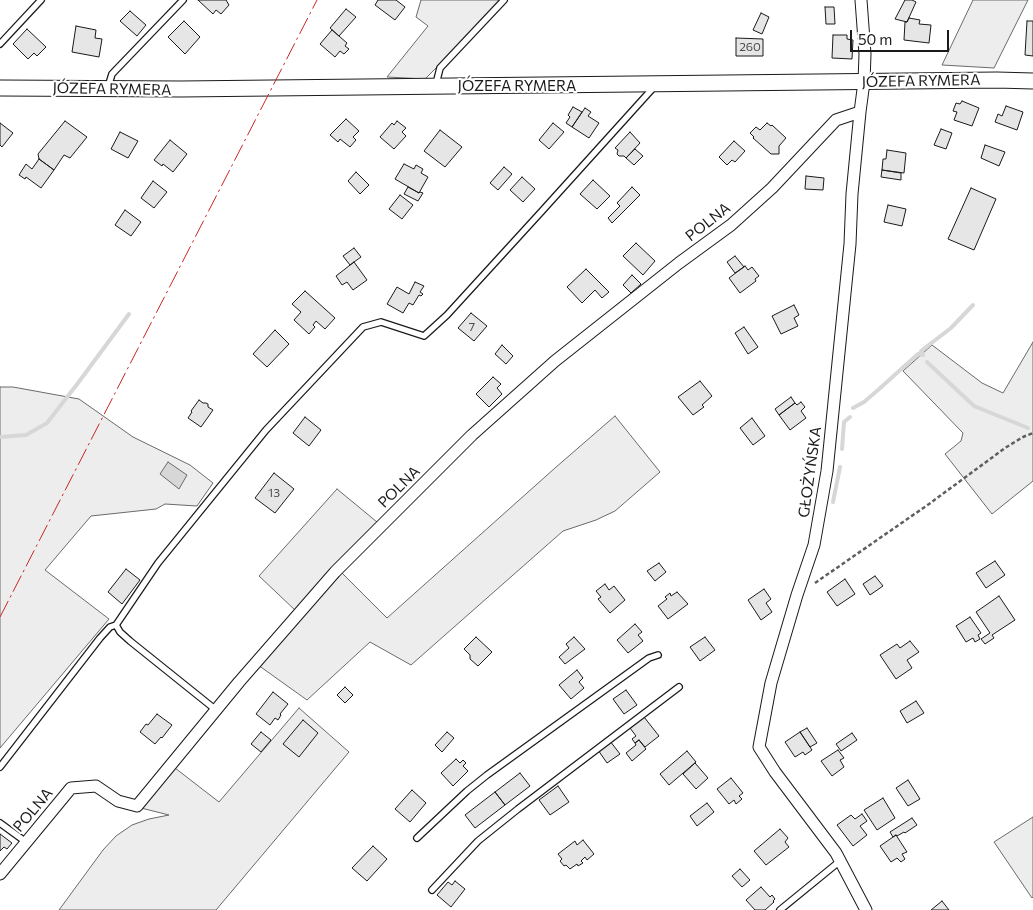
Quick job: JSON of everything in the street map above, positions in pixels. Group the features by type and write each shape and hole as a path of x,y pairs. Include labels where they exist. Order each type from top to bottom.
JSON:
{"street":[{"name":"GŁOŻYŃSKA","path":"861,0 865,54 864,82 852,194 850,244 828,471 814,545 771,683 759,747 775,772 836,853 866,910"},
{"name":"JÓZEFA RYMERA","path":"0,88 181,90 1033,81"},
{"name":"POLNA","path":"0,874 71,788 96,786 118,801 137,806 239,682 335,572 472,435 555,361 679,263 731,225 772,188 836,120 860,112"}],"lane":[{"path":"0,44 41,0"},
{"path":"107,89 112,74 182,0"},
{"path":"436,87 440,68 504,0"},
{"path":"0,767 100,638 110,626 116,625 158,563 266,430 363,327 381,322 424,336 447,315 655,85"},
{"path":"116,625 120,632 130,641 216,710"},
{"path":"417,838 487,775 649,658 658,655"},
{"path":"432,890 478,841 679,688"},
{"path":"0,823 26,842"},
{"path":"780,910 840,861"}],"path":[{"path":"797,595 929,504 1005,448 1033,433"}],"shaded area":[{"path":"421,0 504,0 425,79 387,77 428,26 416,17"},
{"path":"973,0 1028,0 994,68 942,65"},
{"path":"1033,342 1033,481 992,514 945,454 961,441 963,433 903,371 932,345 982,383 1003,393"},
{"path":"0,387 13,387 79,399 133,437 190,465 213,483 197,506 165,504 156,509 91,516 45,570 109,619 0,748"},
{"path":"615,416 660,472 615,511 596,520 563,531 411,665 370,642 307,700 258,665 342,573 387,618"},
{"path":"168,462 187,475 179,489 160,474"},
{"path":"337,489 377,522 296,611 259,576"},
{"path":"299,708 349,752 216,910 59,910 103,850 116,836 132,825 169,815 141,808 175,768 219,802"},
{"path":"1033,817 1033,897 1032,898 994,842"}],"building":[{"path":"198,0 226,0 229,5 221,14 216,10 213,14"},
{"path":"378,0 396,0 405,7 395,20 375,5"},
{"path":"905,0 916,2 907,22 895,19"},
{"path":"825,7 834,7 835,24 826,24"},
{"path":"346,9 356,17 339,36 330,28"},
{"path":"130,11 146,25 137,36 120,21"},
{"path":"761,13 769,17 762,34 753,30"},
{"path":"909,18 920,20 919,24 931,25 929,43 904,40 905,22"},
{"path":"184,21 200,37 185,54 168,37"},
{"path":"1027,21 1033,21 1033,56 1025,55"},
{"path":"76,26 96,30 95,38 102,39 99,57 72,52"},
{"path":"27,29 46,47 37,56 34,53 28,59 13,44"},
{"path":"332,30 347,43 345,46 349,49 344,54 340,51 335,57 320,44"},
{"path":"833,35 847,35 847,39 853,40 852,59 832,58"},
{"path":"736,38 763,39 763,56 736,56"},
{"path":"962,101 979,108 972,126 954,120 957,112 953,111 956,103 960,104"},
{"path":"1006,106 1023,112 1017,130 995,122 998,114 1002,116"},
{"path":"573,107 582,112 572,127 566,123"},
{"path":"585,108 591,112 588,116 599,123 589,138 572,127"},
{"path":"346,119 359,131 353,137 356,140 350,147 340,139 338,142 330,135"},
{"path":"65,121 87,137 70,158 64,155 54,170 39,159 38,154"},
{"path":"397,121 406,128 402,132 406,136 394,149 380,137 392,123 394,125"},
{"path":"0,123 13,133 2,147 0,145"},
{"path":"553,123 564,132 549,149 539,140"},
{"path":"767,123 772,125 786,138 779,146 779,154 771,154 750,133 756,127 760,130"},
{"path":"941,129 952,133 946,149 934,145"},
{"path":"440,130 462,147 445,167 424,151"},
{"path":"120,132 138,141 128,158 111,149"},
{"path":"630,132 640,143 626,158 619,156 617,154 618,150 615,148"},
{"path":"170,140 187,154 173,172 154,160"},
{"path":"734,141 745,151 735,162 732,160 727,165 719,157"},
{"path":"985,145 1005,152 999,166 981,158"},
{"path":"635,149 643,156 634,165 626,158"},
{"path":"887,150 906,153 904,173 882,170 883,159 886,159"},
{"path":"39,159 54,170 41,188 26,177 25,179 19,175 26,164 32,169"},
{"path":"404,164 414,169 416,165 423,169 421,173 428,177 419,193 395,179"},
{"path":"504,167 512,174 498,190 490,183"},
{"path":"882,170 901,173 901,180 881,177"},
{"path":"356,172 369,185 360,194 348,181"},
{"path":"806,176 824,178 823,190 805,189"},
{"path":"522,177 535,189 523,202 510,190"},
{"path":"593,180 610,196 597,209 580,194"},
{"path":"153,181 167,192 154,208 141,198"},
{"path":"408,187 423,193 418,201 404,194"},
{"path":"632,187 640,195 612,223 608,218 620,206 617,203"},
{"path":"971,188 996,199 974,250 948,239"},
{"path":"400,195 413,205 402,219 389,209"},
{"path":"888,205 906,209 902,226 884,222"},
{"path":"125,210 141,222 131,236 115,225"},
{"path":"636,243 655,261 643,275 623,256"},
{"path":"354,248 361,257 350,265 343,256"},
{"path":"735,256 744,267 735,273 727,262"},
{"path":"354,262 367,280 353,290 347,282 342,285 336,276"},
{"path":"745,266 748,270 752,267 759,276 755,279 756,281 740,293 729,278"},
{"path":"586,269 609,292 602,298 595,290 582,303 567,287"},
{"path":"632,275 641,284 631,293 623,285"},
{"path":"415,282 424,286 420,292 423,294 419,295 413,305 409,303 403,313 387,304 397,287 409,294"},
{"path":"305,291 335,318 325,329 316,321 313,325 315,327 309,334 294,320 301,312 292,304"},
{"path":"794,305 799,315 794,318 798,326 781,334 772,316"},
{"path":"471,313 487,326 474,341 458,328"},
{"path":"744,327 758,347 748,354 735,333"},
{"path":"275,330 289,344 267,367 253,354"},
{"path":"502,345 513,356 506,364 495,354"},
{"path":"493,377 501,384 497,388 502,394 489,407 476,394"},
{"path":"700,381 712,396 702,405 704,407 693,415 678,397"},
{"path":"791,397 795,403 779,415 775,409"},
{"path":"199,400 208,404 208,407 213,410 201,427 188,418"},
{"path":"801,402 805,407 801,411 806,418 790,430 779,415 795,403 797,405"},
{"path":"305,417 321,430 309,446 293,433"},
{"path":"752,418 765,436 753,445 740,428"},
{"path":"274,473 294,489 275,513 255,498"},
{"path":"995,561 1005,575 986,588 976,573"},
{"path":"659,563 666,572 655,581 647,571"},
{"path":"126,569 140,580 122,604 108,592"},
{"path":"875,576 883,586 870,595 863,584"},
{"path":"845,579 855,594 837,606 827,592"},
{"path":"605,584 609,590 614,586 625,600 610,613 598,599 601,597 596,591"},
{"path":"764,589 771,599 766,603 772,612 761,620 748,600"},
{"path":"677,592 688,604 668,619 658,606 667,599 665,597 670,593 671,596"},
{"path":"999,596 1015,620 992,635 994,638 985,644 981,639 990,633 976,612"},
{"path":"970,617 981,633 978,635 980,639 975,642 973,638 966,642 956,626"},
{"path":"635,624 642,632 638,635 643,641 628,653 617,640"},
{"path":"476,637 492,652 478,666 470,659 470,655 464,649"},
{"path":"574,637 585,649 565,664 559,657 569,648 566,644"},
{"path":"705,637 715,650 700,661 690,647"},
{"path":"910,641 919,652 907,660 912,668 896,679 880,655 897,644 900,648"},
{"path":"577,670 583,678 579,682 584,688 571,699 559,685"},
{"path":"345,687 353,695 345,703 337,695"},
{"path":"626,690 637,705 624,714 613,699"},
{"path":"273,692 288,704 278,720 275,718 270,725 256,714"},
{"path":"916,701 924,713 907,723 900,711"},
{"path":"157,714 172,725 155,744 140,732"},
{"path":"644,717 659,736 645,747 639,740 635,743 632,739 636,736 630,728"},
{"path":"303,720 318,733 299,757 283,744"},
{"path":"807,728 817,743 810,747 800,732"},
{"path":"261,732 271,740 261,752 251,744"},
{"path":"447,732 454,738 442,752 435,745"},
{"path":"800,732 812,750 805,755 803,752 795,757 785,742"},
{"path":"852,733 857,740 841,751 836,744"},
{"path":"639,740 646,749 632,761 626,753"},
{"path":"610,741 620,754 607,763 598,750"},
{"path":"838,750 844,758 840,760 844,767 832,776 821,761"},
{"path":"687,751 696,762 669,785 660,774"},
{"path":"456,759 460,763 463,760 466,763 463,766 468,771 453,786 441,773"},
{"path":"695,763 708,778 696,789 683,774"},
{"path":"520,773 530,786 505,805 495,792"},
{"path":"731,778 743,793 739,796 742,799 736,804 734,800 729,804 717,789"},
{"path":"908,780 920,799 908,806 896,788"},
{"path":"558,786 569,802 550,815 539,800"},
{"path":"412,790 426,803 410,822 395,809"},
{"path":"495,792 505,805 475,828 465,815"},
{"path":"883,798 895,818 877,830 864,810"},
{"path":"707,803 714,812 697,826 690,816"},
{"path":"862,814 867,821 860,826 867,835 853,846 837,825 851,815 855,819"},
{"path":"912,818 917,825 905,833 893,837 890,832"},
{"path":"780,829 788,838 785,842 789,847 766,865 754,851"},
{"path":"0,834 12,843 7,849 4,847 0,851"},
{"path":"896,835 907,852 902,854 905,859 901,862 897,858 891,862 880,846"},
{"path":"583,840 594,854 587,860 585,857 581,861 583,863 578,866 577,864 570,869 566,865 564,866 558,854 575,841 577,845"},
{"path":"373,846 387,859 367,881 352,868"},
{"path":"740,869 750,880 742,887 732,876"},
{"path":"455,881 465,889 451,907 437,895 448,882 452,885"},
{"path":"761,887 770,897 772,895 775,899 765,910 755,910 746,900"},
{"path":"942,901 949,910 931,910"}],"waterway":[{"path":"853,408 864,402 918,354 923,355 921,351 951,328 973,305"},
{"path":"0,437 26,435 47,423 129,314"},
{"path":"927,362 974,406 1028,428"},
{"path":"842,449 844,422 850,417"},
{"path":"833,502 840,467"}],"power":[{"path":"0,617 317,0"}]}
